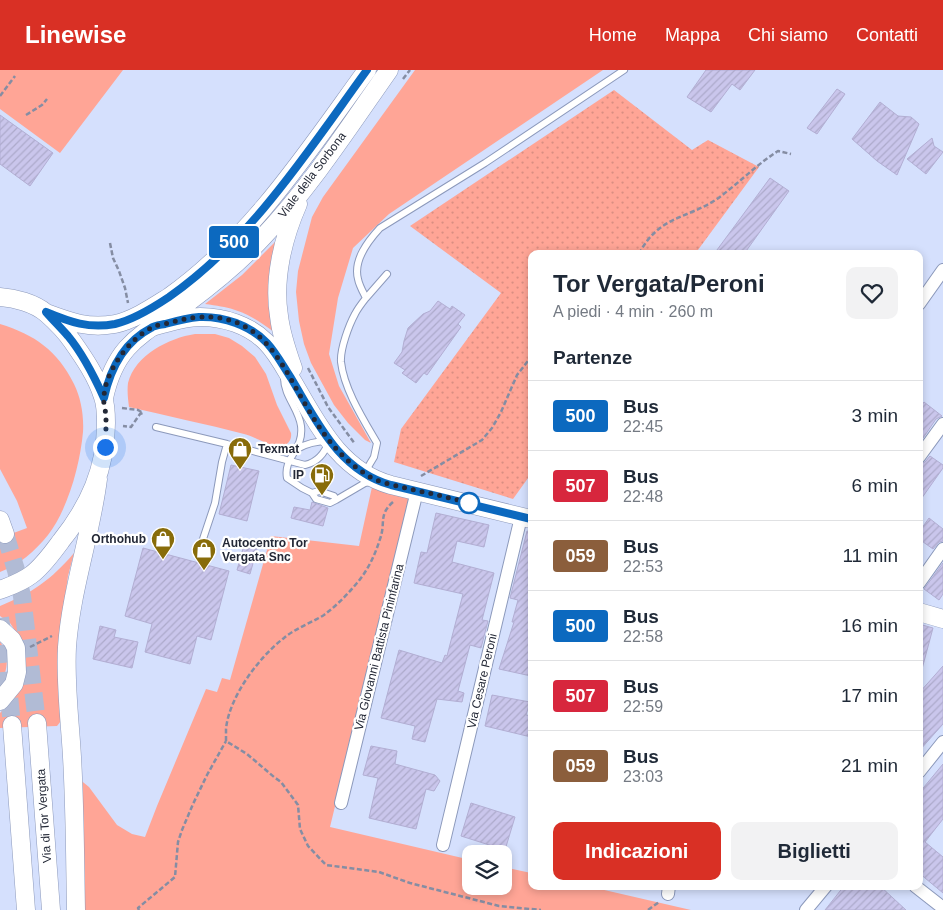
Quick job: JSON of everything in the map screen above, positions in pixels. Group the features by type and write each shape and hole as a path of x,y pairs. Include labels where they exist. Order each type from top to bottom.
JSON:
{"street":[{"name":"Viale della Sorbona","path":"0,297 20,301 68,322 88,326 117,324 155,306 213,262 244,231 286,182 367,70"},
{"name":"Viale della Sorbona","path":"104,398 107,382 117,361 134,341 228,270 264,236 304,190 389,70"},
{"path":"298,390 278,315 278,293 279,269 284,243 290,222 304,190"},
{"path":"923,299 941,277"},
{"path":"46,312 68,336 94,375 104,398 106,416 102,462 91,522 75,586 67,646 66,675 73,765 76,910"},
{"path":"152,327 199,317 217,318 247,328 266,342 277,354 310,413 329,441 344,458 370,477 416,485 526,518"},
{"path":"923,452 943,424"},
{"path":"0,590 30,576 47,559 77,520 98,478"},
{"name":"Via Giovanni Battista Pininfarina","path":"341,803 416,485"},
{"name":"Via Cesare Peroni","path":"443,845 526,518"},
{"path":"923,577 943,549"},
{"path":"923,613 943,619"},
{"path":"0,629 12,640 16,648 17,672 16,680 0,701"},
{"name":"Via di Tor Vergata","path":"37,723 51,910"},
{"name":"Via di Tor Vergata","path":"12,725 26,910"},
{"path":"923,767 943,742"},
{"path":"806,910 823,890"},
{"path":"920,890 943,908"}],"lane":[{"path":"366,298 358,280 357,269 362,253 372,236 380,228 485,163 624,70"},
{"path":"286,369 284,376 285,388 301,427 301,439 289,461 286,472 287,478 302,488 334,496 336,500 365,483 370,477 377,443 348,388 341,360 354,315 387,274"},
{"path":"156,427 305,465 311,464 324,454 329,441 312,442 297,449"},
{"path":"211,551 200,548 215,503 227,444"}],"path":[{"path":"399,85 410,70"},
{"path":"0,96 15,76"},
{"path":"26,115 42,105 48,98"},
{"path":"641,250 654,232 669,222 711,203 768,157 778,151 791,154"},
{"path":"110,243 113,258 125,288 132,318"},
{"path":"416,485 482,440 492,428 517,375 528,361"},
{"path":"306,362 328,407 359,450"},
{"path":"122,408 138,410 143,413 130,426 123,426"},
{"path":"25,650 53,635"},
{"path":"139,910 138,908 175,877 178,842 182,830 192,804 226,741"},
{"path":"499,906 504,910"}],"shaded area":[{"path":"0,70 123,70 60,153 0,109"},
{"path":"415,70 603,70 389,214 353,248 338,298 329,354 339,386 371,443 365,440 348,423 334,405 311,363 304,344 299,321 296,292 298,271 312,217 323,197"},
{"path":"614,90 692,150 708,140 759,167 698,250 528,250 528,478 513,499 394,462 401,429 501,293 410,226"},
{"path":"279,238 274,332 242,312 226,307 205,304 242,275"},
{"path":"0,324 24,333 44,345 60,362 74,384 78,395 82,407 83,426 72,486 55,524 38,547 14,566 0,572 0,538 27,528 17,501 0,469"},
{"path":"195,334 215,334 229,338 255,357 266,374 277,405 291,433 287,444 283,446 271,445 248,435 129,407 128,383 132,373 145,356 175,339"},
{"path":"372,487 410,497 330,827 462,858 462,895 512,895 512,869 528,872 528,890 604,890 691,910 76,910 73,774 89,787 117,825 132,834 145,837 206,689 217,692 222,678 230,680 271,536 359,546"},
{"path":"74,553 68,576 61,627 61,721 57,726 0,728 0,713 12,700 20,638 10,623 0,616 0,606 40,585"},
{"path":"0,642 7,658 7,663 0,683"}],"building":[{"path":"706,70 755,70 740,90 732,84 711,112 687,97"},
{"path":"837,89 845,94 817,134 807,128"},
{"path":"880,102 898,116 911,117 919,124 897,175 877,161 852,139"},
{"path":"0,115 53,153 30,186 0,164"},
{"path":"932,138 934,146 943,152 926,174 907,159"},
{"path":"770,178 789,191 747,250 717,250"},
{"path":"438,301 450,309 452,306 465,315 458,324 461,327 427,375 424,373 416,383 402,373 405,370 394,363 402,352 408,328 423,314 430,311"},
{"path":"924,402 942,416 936,419 923,438"},
{"path":"930,456 943,465 943,468 923,496 923,463"},
{"path":"231,465 259,471 247,521 219,514"},
{"path":"312,502 328,508 323,526 291,518 294,507 310,510"},
{"path":"436,513 489,525 484,547 457,541 452,562 494,573 482,620 488,621 481,648 470,645 458,691 464,693 462,702 437,699 425,742 412,739 415,726 381,718 399,650 442,663 445,655 447,656 463,594 414,583 421,552 427,553"},
{"path":"929,518 943,529 943,541 939,542 933,549 923,542 923,526"},
{"path":"528,531 528,675 499,669 514,622 512,622 518,600 510,598"},
{"path":"244,545 257,549 250,574 237,570"},
{"path":"143,548 229,571 211,640 197,636 190,664 145,652 152,624 125,616"},
{"path":"943,563 943,594 939,600 924,589"},
{"path":"923,625 933,628 923,665"},
{"path":"100,626 116,630 114,637 138,642 132,668 93,659"},
{"path":"943,666 943,724 923,746 923,688"},
{"path":"492,695 528,702 526,715 528,715 528,736 485,726"},
{"path":"371,746 397,751 395,764 435,775 440,781 434,791 426,789 416,829 369,818 378,778 363,775"},
{"path":"943,764 943,819 925,842 943,857 943,893 923,876 923,788"},
{"path":"471,803 515,817 507,845 489,845 461,836"},
{"path":"841,890 884,890 906,910 825,910"}],"tunnel":[{"path":"5,534 22,596 37,723"},
{"path":"0,618 12,725"}],"bus line":[{"name":"500","path":"367,70 295,170 256,218 222,253 184,285 155,306 117,324 88,326 68,322 46,312 79,351 94,375 104,398 107,382 117,361 138,337 152,327 199,317 208,317 240,324 260,336 277,354 310,413 329,441 344,458 364,474 391,485 528,518"}],"place":[{"name":"Texmat","path":"240,470"},
{"name":"IP","path":"322,496"},
{"name":"Orthohub","path":"163,560"},
{"name":"Autocentro Tor Vergata Snc","path":"204,571"}],"route":[{"path":"105,447 106,416 104,398 107,382 114,367 129,345 152,327 191,318 217,318 240,324 260,336 266,342 277,354 310,413 329,441 344,458 364,474 376,480 397,486 469,503"}]}
